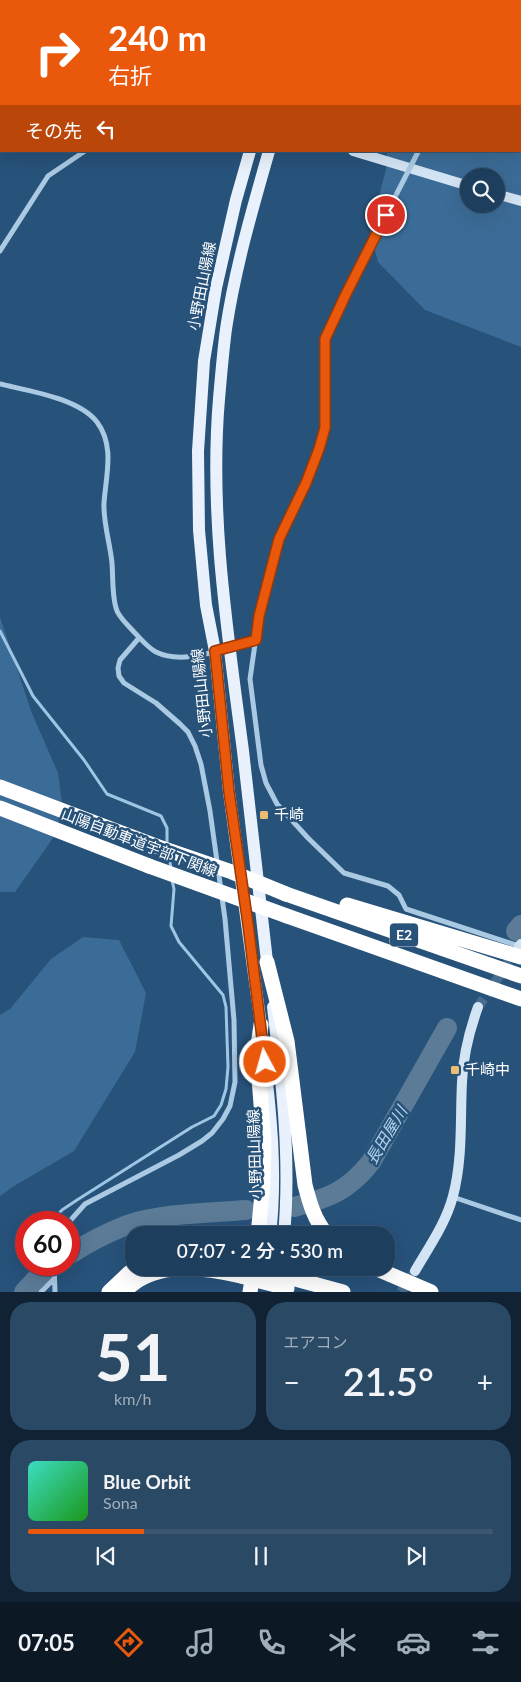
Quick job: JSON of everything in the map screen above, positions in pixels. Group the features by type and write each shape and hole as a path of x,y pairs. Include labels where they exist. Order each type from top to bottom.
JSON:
{"highway":[{"name":"山陽自動車道宇部下関線","path":"0,787 156,846 287,890"},
{"name":"山陽自動車道宇部下関線","path":"0,808 149,866 518,999"},
{"path":"287,890 458,940 520,949"},
{"name":"E2","path":"287,890 521,976"},
{"path":"267,962 287,1041 305,1185 310,1207 320,1226"},
{"path":"259,1226 264,1142 256,1052 261,1025"},
{"path":"109,1292 126,1276"},
{"path":"124,1292 138,1280 147,1276"},
{"path":"249,1276 250,1292"},
{"path":"268,1276 343,1292"},
{"path":"394,1276 431,1292"},
{"path":"284,1281 303,1292"}],"main road":[{"name":"小野田山陽線","path":"250,152 236,200 216,288 204,361 198,451 200,530 206,605 215,651 229,792 261,1025 269,1098 273,1172 271,1226"},
{"name":"小野田山陽線","path":"269,152 237,273 226,329 216,456 217,528 228,648 243,752 286,1128 285,1226"},
{"path":"263,1292 266,1276"}],"street":[{"path":"0,251 48,176 84,152"},
{"path":"356,152 460,183"},
{"path":"419,152 325,339 325,428 306,483 279,539 259,616 250,679 260,765 266,783 277,804 344,873 388,886 399,895 406,909 520,949"},
{"path":"505,197 521,201"},
{"path":"0,384 72,403 87,412 102,430 107,444 108,464 104,505 112,560 116,608 148,646 156,652 174,658 215,651 256,640"},
{"path":"79,1211 85,1204 202,1141 224,1119 235,1088 234,1020 225,919 210,810 201,764 188,732 156,703 124,683 119,676 120,660 140,638"},
{"path":"415,1271 443,1221 453,1197 460,1159 462,1080 466,1049 478,1007"},
{"path":"453,1197 521,1220"},
{"path":"41,1292 54,1279"},
{"path":"54,1279 55,1292"}],"shaded area":[{"path":"387,152 521,152 521,347 425,310 378,262 370,231 386,169"},
{"path":"0,617 31,711 58,773 63,810 53,838 15,892 0,892"},
{"path":"83,937 119,940 146,993 135,1052 74,1151 0,1196 0,1015 10,1009 51,959"}],"waterway":[{"path":"0,631 33,696 84,760 107,794 161,816 167,828 167,844"},
{"path":"169,855 171,869"},
{"path":"61,1211 192,1127 214,1116 221,1105 226,1089 228,1067 226,1007 223,995 179,942 171,926 174,889 172,880"},
{"name":"長田屋川","path":"516,931 521,925"},
{"name":"長田屋川","path":"294,1207 337,1192 346,1187 363,1172 371,1162 447,1028"},
{"name":"長田屋川","path":"80,1248 127,1225 141,1221 186,1214 246,1210"},
{"name":"長田屋川","path":"24,1292 40,1276"}],"tunnel":[{"path":"478,1007 517,950"},
{"path":"401,1292 415,1271"}],"place":[{"name":"千崎","path":"264,815"},
{"name":"千崎中","path":"455,1070"}],"route":[{"path":"265,1062 229,792 215,651 256,640 259,616 279,539 306,483 325,428 325,339 386,215"}]}
